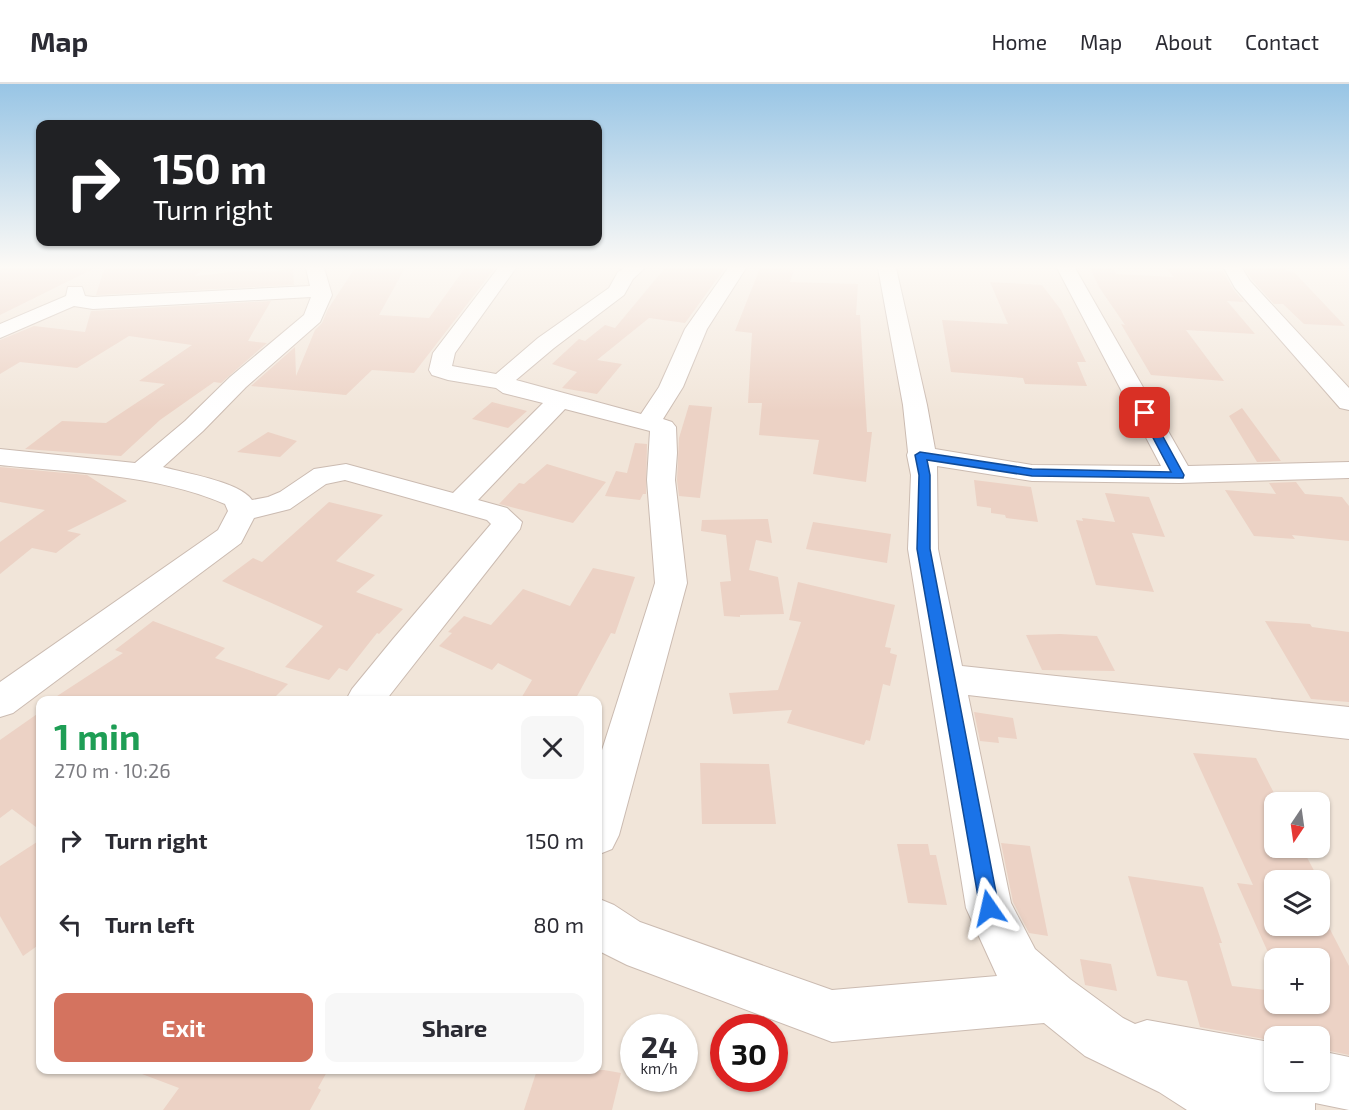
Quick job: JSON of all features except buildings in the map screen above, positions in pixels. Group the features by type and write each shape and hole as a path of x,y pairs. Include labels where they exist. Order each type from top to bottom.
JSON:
{"street":[{"path":"0,332 34,316"},
{"path":"140,472 314,316"},
{"path":"472,316 444,354 440,370 456,375 503,382 510,388 663,427 664,453 661,480 671,583 602,818"},
{"path":"503,382 546,343 583,316"},
{"path":"648,423 670,387 696,329 705,316"},
{"path":"897,316 915,405 920,455 925,475 923,549 989,908 1018,966 1052,997 1104,1037 1178,1073 1237,1110"},
{"path":"1092,316 1179,475"},
{"path":"1271,316 1349,403"},
{"path":"459,503 559,401"},
{"path":"920,455 1032,473 1179,475 1349,470"},
{"path":"0,457 156,474 218,491 237,500 243,511"},
{"path":"243,511 280,503 316,476 329,471 346,472 459,503 502,517 507,522 505,529 405,648 368,696"},
{"path":"0,702 230,536 243,511"},
{"path":"947,678 1349,723"},
{"path":"602,925 627,941 832,1016 1052,997"},
{"path":"1104,1037 1264,1068"},
{"path":"1330,1080 1349,1084"},
{"path":"1287,1110 1289,1092"}],"shaded area":[{"path":"0,316 1349,316 1349,1110 0,1110"}],"route":[{"path":"989,908 923,549 925,475 920,455 1032,473 1179,475 1145,413"}]}
